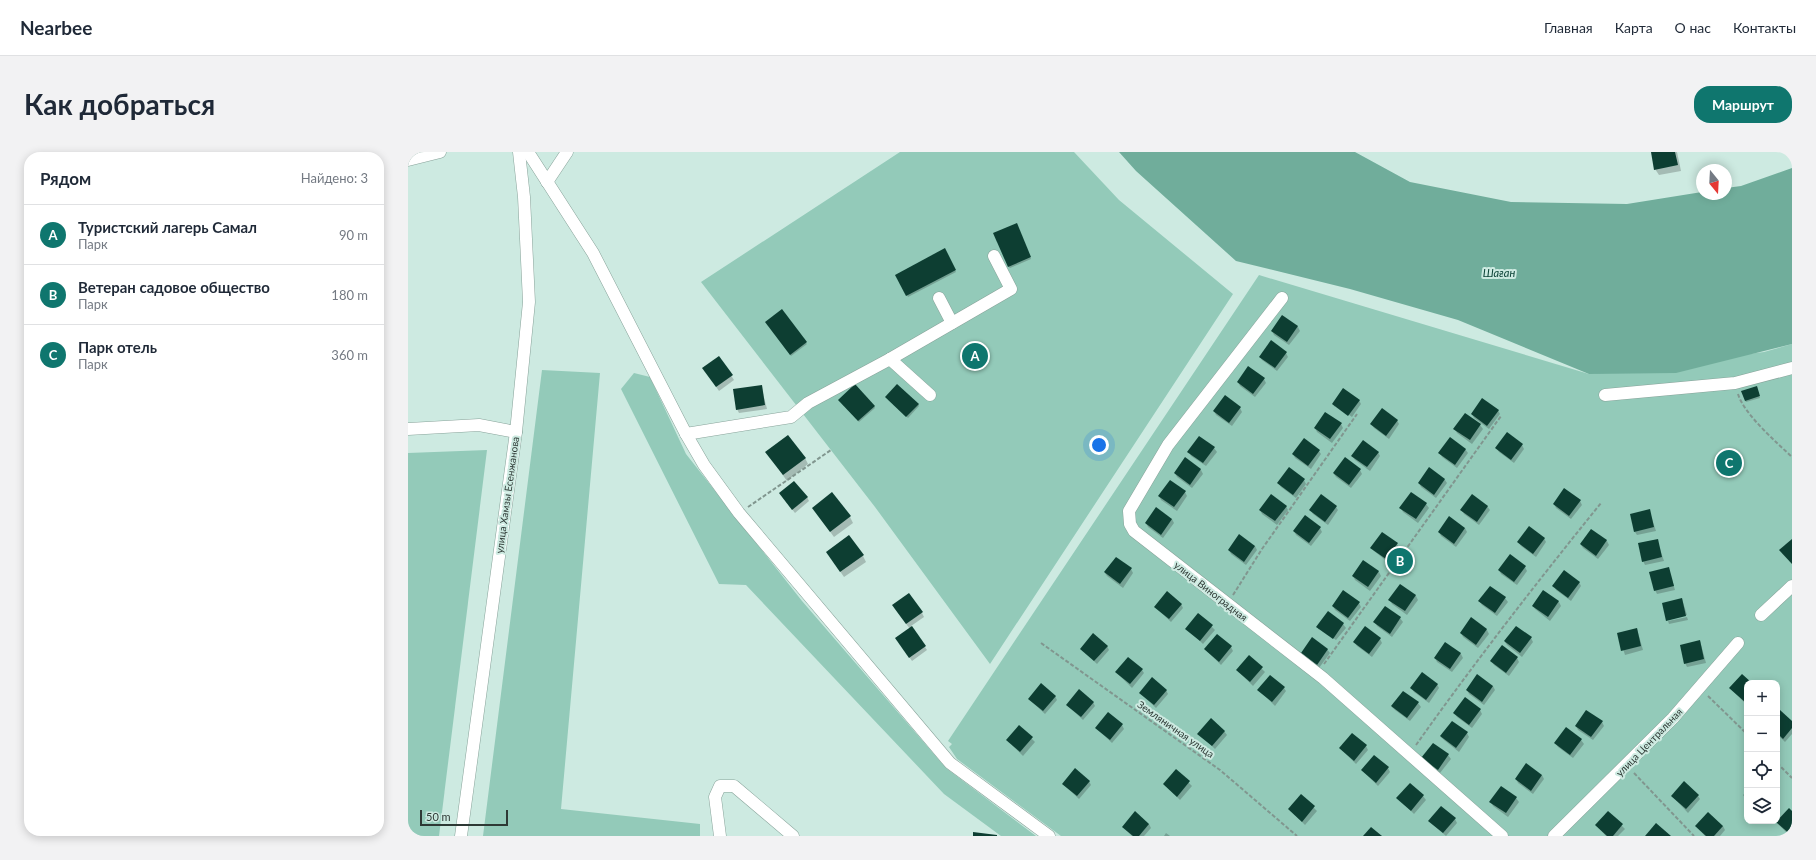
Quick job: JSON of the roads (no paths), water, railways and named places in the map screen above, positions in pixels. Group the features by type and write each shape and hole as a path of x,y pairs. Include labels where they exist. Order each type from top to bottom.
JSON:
{"street":[{"path":"408,160 440,152"},
{"name":"улица Хамзы Есенжанова","path":"461,836 516,432 529,302 524,197 519,152"},
{"path":"528,152 593,253 686,434 704,465 738,513 950,762 1050,836"},
{"path":"547,182 567,152"},
{"path":"686,434 791,417 808,403 952,324 1011,289 994,256"},
{"path":"939,298 952,324"},
{"name":"улица Виноградная","path":"1282,298 1168,445 1129,511 1130,524 1134,531 1317,674 1502,836"},
{"path":"890,359 930,395"},
{"path":"1605,395 1735,383 1792,368"},
{"path":"408,429 479,425 516,432"},
{"path":"1761,615 1792,586"},
{"name":"улица Центральная","path":"1554,836 1673,718 1738,643"},
{"path":"720,836 715,797 720,786 734,786 793,836"}],"water":[{"name":"Шаған","path":"1119,152 1355,152 1410,182 1511,202 1627,204 1696,193 1696,200 1732,200 1732,187 1741,186 1792,168 1792,344 1676,373 1589,374 1458,320 1350,289 1236,261 1136,171"}],"place":[{"name":"Туристский лагерь Самал","path":"975,356"},
{"name":"Парк отель","path":"1729,463"},
{"name":"Ветеран садовое общество","path":"1400,561"}]}
